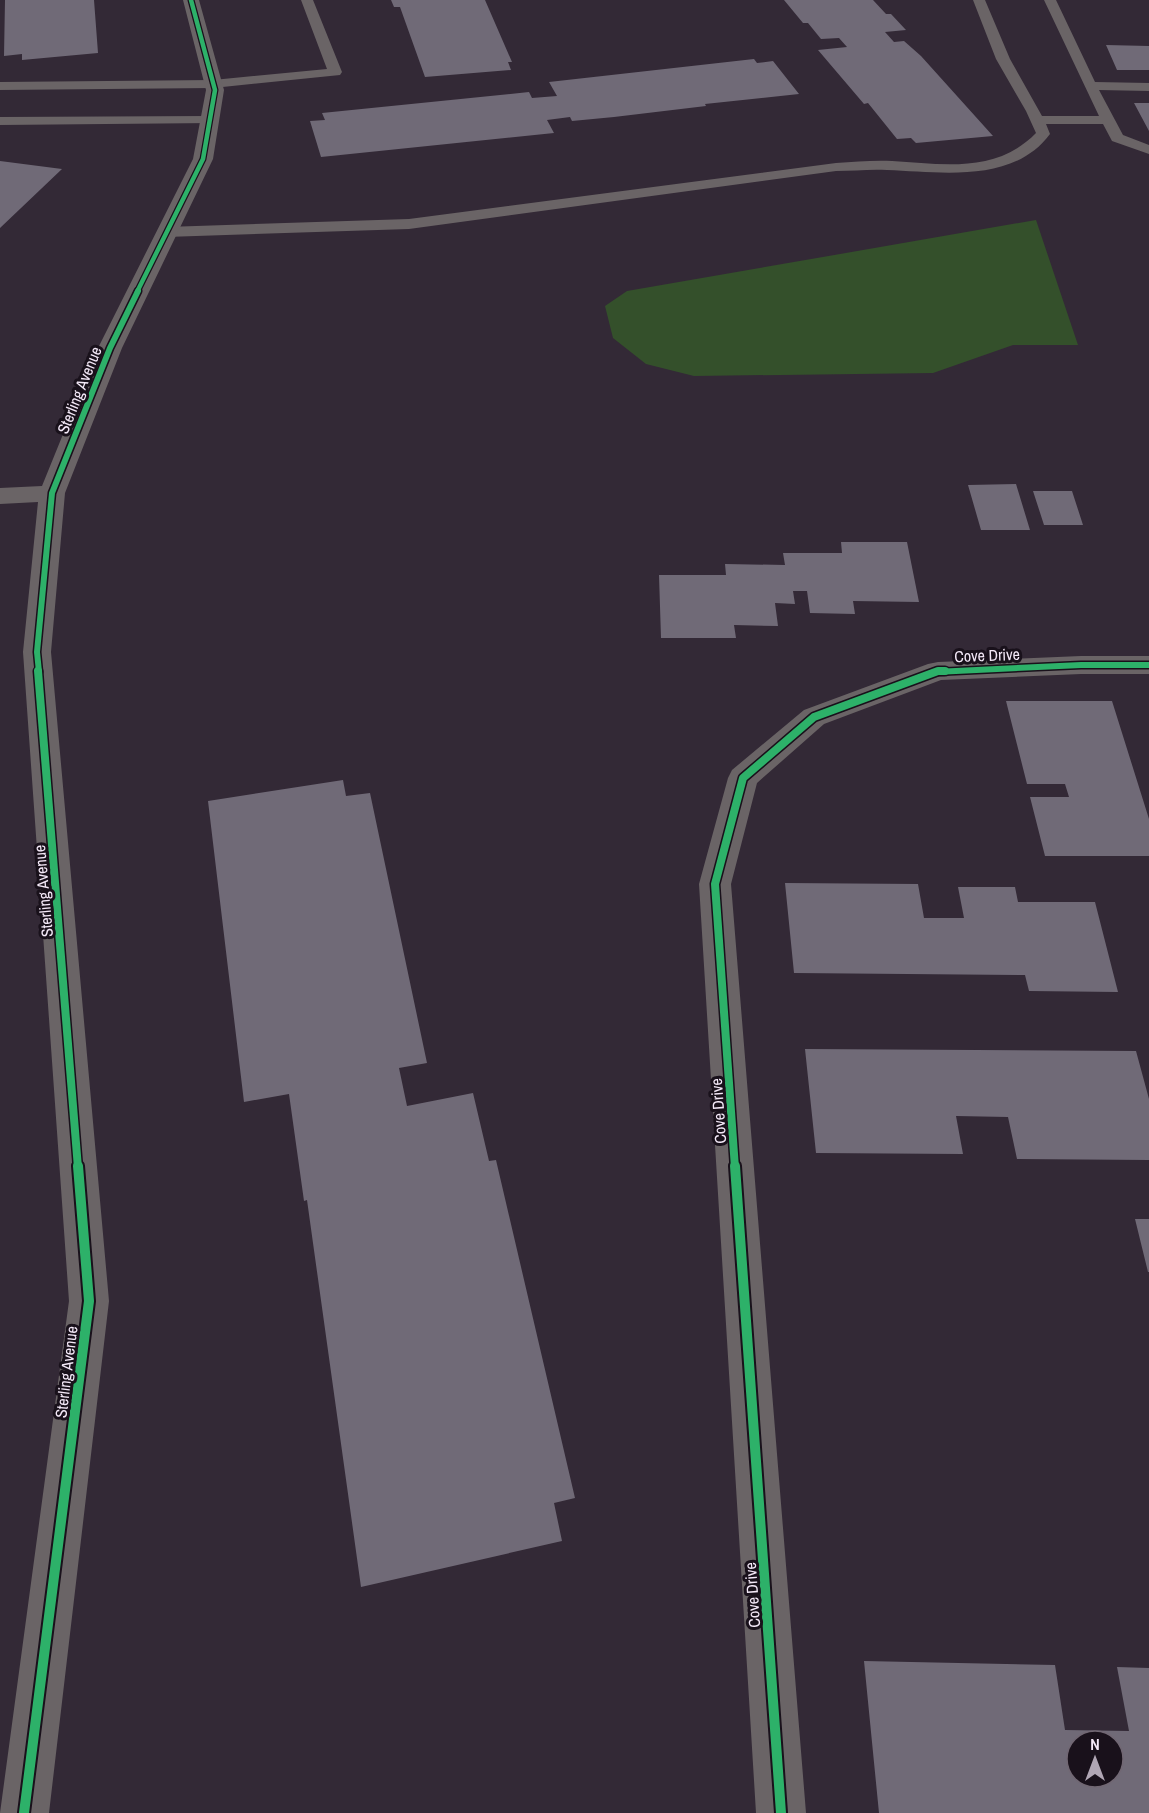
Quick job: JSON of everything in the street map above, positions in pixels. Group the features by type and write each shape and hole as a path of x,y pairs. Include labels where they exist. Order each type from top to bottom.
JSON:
{"street":[{"name":"Sterling Avenue","path":"24,1813 89,1301 37,651 52,494 110,348 202,159 215,90 190,0"},
{"path":"0,496 52,494"},
{"name":"Cove Drive","path":"781,1813 715,884 743,778 814,717 938,670 1149,665"}],"lane":[{"path":"0,86 213,84 335,72 307,0"},
{"path":"166,232 409,224 847,166 980,167 1000,163 1034,147 1043,134 1003,59 979,0"},
{"path":"1050,0 1106,120 1117,138 1149,150"},
{"path":"1090,86 1149,87"},
{"path":"0,121 210,120"},
{"path":"1037,120 1106,120"}],"green space":[{"path":"1036,220 1078,345 1013,345 933,373 694,376 646,364 613,338 605,306 627,291"}],"building":[{"path":"5,0 94,0 98,53 22,60 22,54 4,56"},
{"path":"391,0 485,0 512,62 508,62 511,70 425,77 400,7 394,7"},
{"path":"784,0 873,0 906,30 885,32 894,42 904,41 921,56 993,136 916,143 911,138 897,139 868,103 864,104 818,50 847,47 839,38 821,39 808,23 803,23"},
{"path":"1106,45 1149,46 1149,70 1117,70"},
{"path":"754,59 757,63 773,61 799,94 614,117 572,121 570,117 547,120 554,133 321,157 310,121 325,120 322,113 529,92 532,98 557,96 549,82"},
{"path":"1134,103 1149,103 1149,131"},
{"path":"0,161 62,169 0,228"},
{"path":"1016,484 1030,530 981,530 968,485"},
{"path":"1033,491 1072,491 1083,525 1044,525"},
{"path":"841,542 907,542 919,602 853,601 855,614 810,613 807,591 793,591 795,604 775,603 778,626 734,625 736,638 661,638 659,575 726,575 725,564 785,565 783,553 842,553"},
{"path":"1006,701 1112,701 1149,819 1149,856 1045,856 1030,797 1069,797 1065,784 1027,784"},
{"path":"343,780 346,796 370,793 427,1063 399,1068 407,1106 473,1093 489,1161 496,1160 575,1498 554,1503 562,1541 361,1587 307,1200 304,1201 289,1094 244,1102 208,801"},
{"path":"785,883 918,884 924,918 964,918 958,887 1015,887 1018,902 1095,902 1118,992 1029,991 1025,975 794,973"},
{"path":"805,1049 1136,1051 1149,1099 1149,1160 1017,1159 1008,1117 956,1116 963,1154 816,1153"},
{"path":"1135,1219 1149,1219 1149,1272 1148,1272"},
{"path":"864,1661 1055,1665 1065,1730 1065,1789 1125,1789 1125,1731 1129,1731 1117,1667 1149,1668 1149,1813 879,1813"}],"cycle path":[{"path":"24,1813 89,1301 37,652 52,493 110,348 203,159 215,90 191,0"},
{"path":"781,1813 715,884 743,778 814,717 938,671 1081,665 1149,665"}]}
